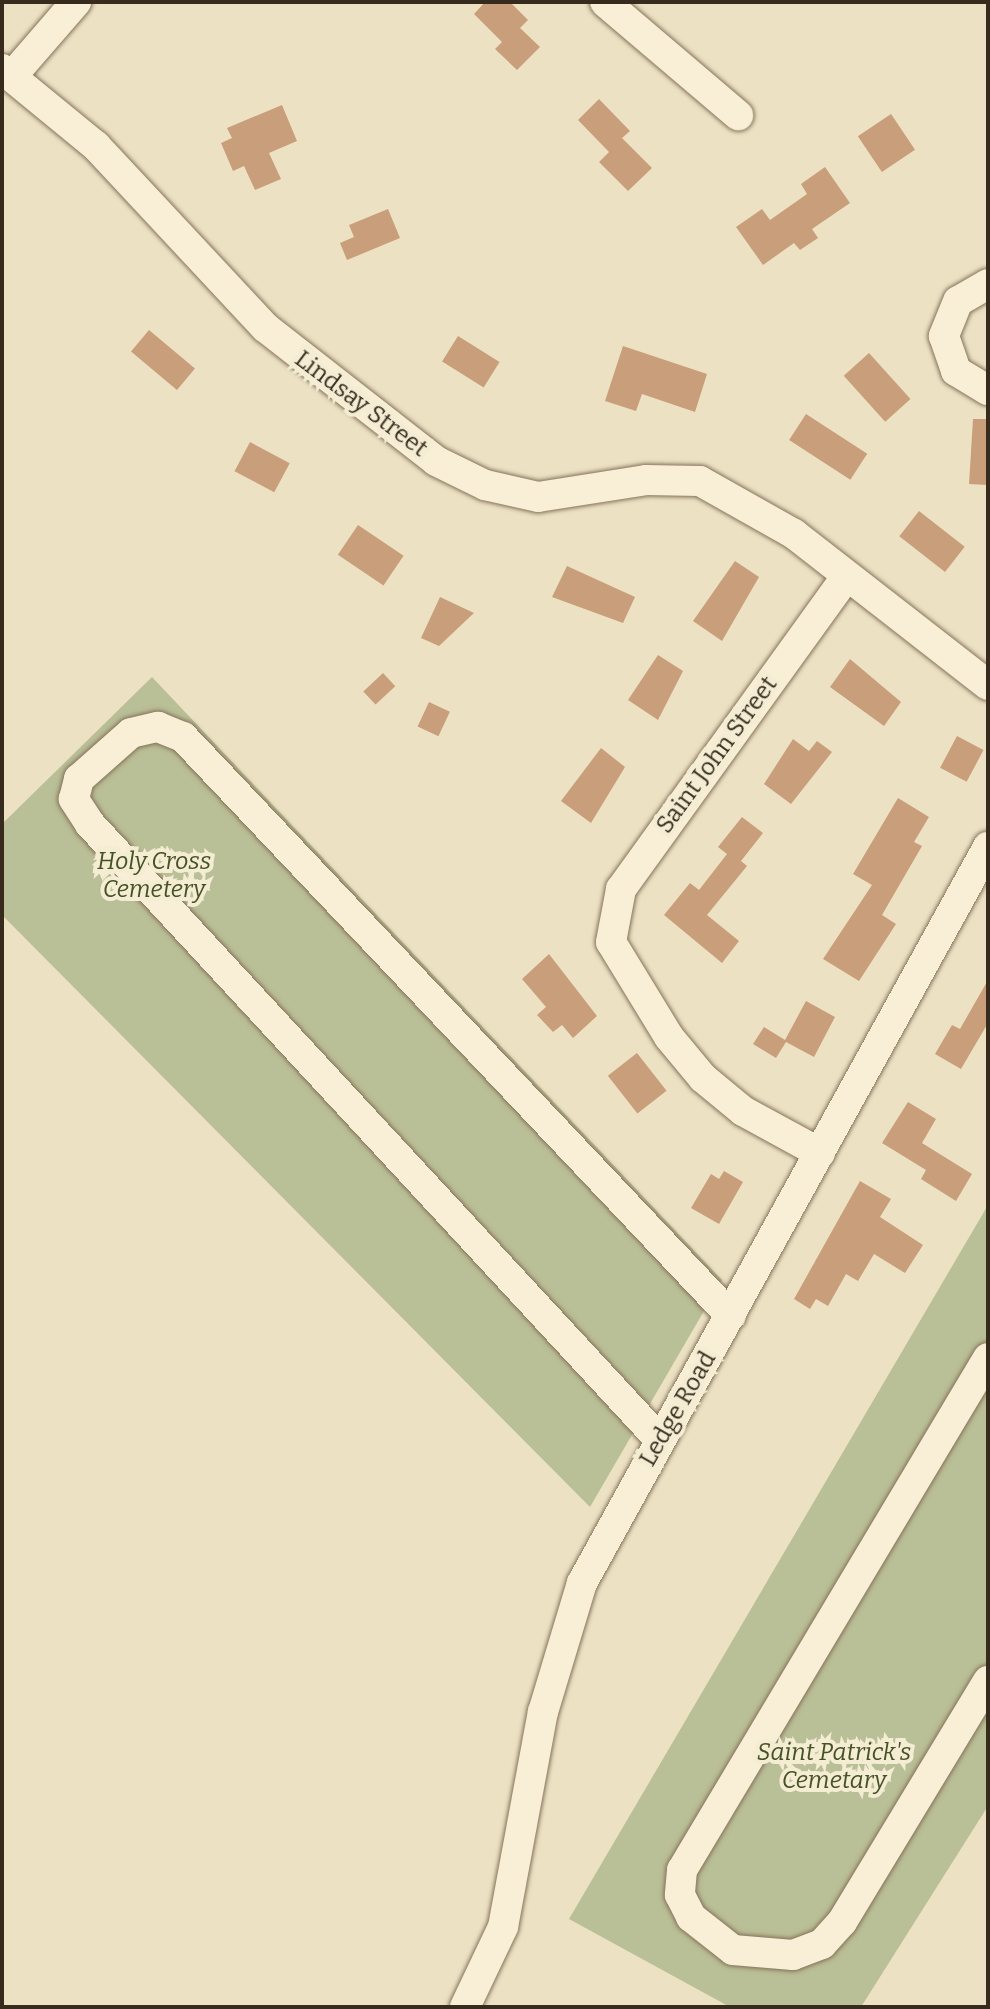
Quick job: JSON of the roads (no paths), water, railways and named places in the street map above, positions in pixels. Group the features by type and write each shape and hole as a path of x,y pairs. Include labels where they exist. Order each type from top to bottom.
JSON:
{"street":[{"path":"7,72 76,2"},
{"path":"605,2 738,115"},
{"name":"Lindsay Street","path":"7,72 96,146 266,328 436,461 485,485 538,497 646,480 700,481 794,534 845,578 988,685"},
{"path":"988,284 958,301 944,336 956,371 988,390"},
{"name":"Saint John Street","path":"820,1153 743,1111 703,1078 669,1037 611,942 621,889 845,578"},
{"path":"660,1440 90,824 74,799 79,779 131,733 158,727 183,737 731,1316"},
{"name":"Ledge Road","path":"465,2007 503,1927 563,1634 605,1534 731,1316 988,847"},
{"path":"988,1358 682,1870 680,1895 691,1917 733,1950 793,1955 822,1944 842,1922 988,1681"}],"park label":[{"name":"Holy Cross Cemetery","path":"154,876"},
{"name":"Saint Patrick's Cemetary","path":"834,1767"}]}
